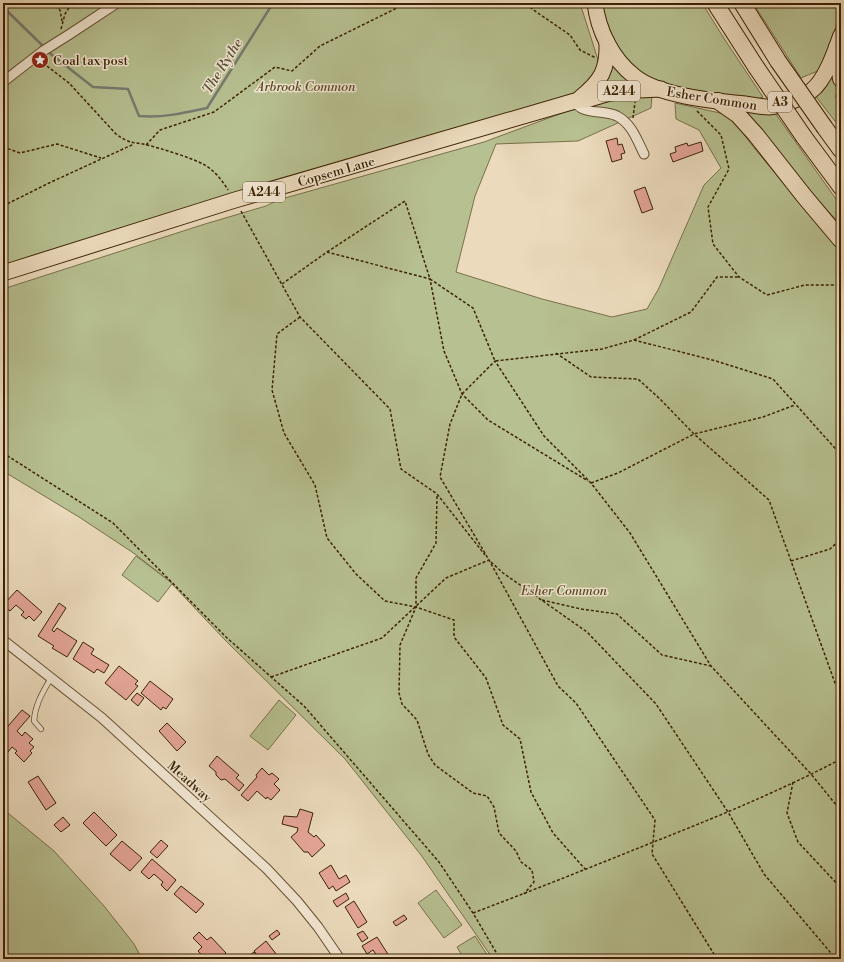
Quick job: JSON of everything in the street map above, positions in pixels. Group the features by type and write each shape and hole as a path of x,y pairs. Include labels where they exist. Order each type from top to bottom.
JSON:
{"highway":[{"name":"A3","path":"715,3 756,67 804,137 841,187"},
{"name":"A3","path":"742,3 778,61 841,150"},
{"path":"839,41 841,79"},
{"path":"718,101 738,115 756,135 841,240"}],"main road":[{"name":"Esher Common","path":"595,3 596,15 607,42 616,57 635,77 643,82 678,94 718,101 769,107 789,102 812,91 819,82 839,41"},
{"name":"Copsem Lane","path":"576,100 594,87 602,74 606,64 607,42"},
{"name":"Copsem Lane","path":"3,273 235,200 576,100 586,100 616,91 661,89"}],"street":[{"path":"3,82 43,51 117,3"},
{"path":"576,100 577,106 582,110 617,116 633,130 644,154"},
{"name":"Meadway","path":"3,640 102,718 267,869 301,906 340,959"}],"lane":[{"path":"42,729 34,721 35,708 51,678"}],"path":[{"path":"52,3 60,10 62,23"},
{"path":"58,41 65,14 72,3"},
{"path":"146,145 160,130 214,112 275,67 292,71 320,46 407,3"},
{"path":"527,3 532,9 570,35 580,50 599,60"},
{"path":"43,51 69,83 116,134 125,141 134,144 146,145 204,164 225,185 235,200 300,317 390,409 401,469 437,494 489,560 503,573 587,632 656,704 728,812 764,874 836,959"},
{"path":"633,130 634,104 641,90"},
{"path":"694,108 721,135 729,169 708,207 714,244 738,277 767,295 805,285 841,285"},
{"path":"3,148 20,154 57,144 102,158"},
{"path":"3,206 134,144"},
{"path":"281,285 327,252 405,201 430,279 444,351 462,394 488,420 591,483"},
{"path":"327,252 430,279 473,308 495,362 544,436 591,483 630,534 711,666 811,774 841,811"},
{"path":"717,959 652,854 655,820 576,703 558,686 489,560 440,477 450,424 462,394 495,362 556,353 602,349 634,340 691,312 717,277 738,277"},
{"path":"300,317 277,334 272,390 284,433 315,485 327,538 356,574 385,601 416,607 454,620 454,637 486,678 502,725 520,739 531,792 553,833 586,870"},
{"path":"634,340 716,361 774,379 841,455"},
{"path":"556,353 591,377 638,379 694,434 769,500 841,693"},
{"path":"591,483 618,473 694,434 763,417 796,404"},
{"path":"3,453 113,523 226,637 304,706 439,862 473,913 500,959"},
{"path":"437,494 436,543 416,578 416,607 400,645 399,692 402,704 417,720 428,754 435,765 473,792 487,796 494,807 499,833 516,851 521,862 532,870 534,882 524,894"},
{"path":"791,560 830,549 841,538"},
{"path":"271,677 382,638 446,578 489,560"},
{"path":"540,599 581,609 617,614 662,655 711,666"},
{"path":"473,913 586,870 728,812 841,759"},
{"path":"793,782 787,813 798,842 841,888"}],"green space":[{"name":"Arbrook Common","path":"3,3 580,3 599,63 583,92 3,270"},
{"path":"603,3 702,3 763,97 754,100 652,82 621,56 604,17"},
{"path":"753,3 838,3 835,29 820,70 801,78"},
{"path":"610,61 635,84 597,92"},
{"path":"832,68 840,92 835,96 841,106 841,129 814,94"},
{"name":"Esher Common","path":"652,95 651,108 578,141 496,144 475,196 456,272 542,299 612,317 647,309 659,288 704,185 721,168 699,130 676,119 675,103 729,115 755,149 841,251 841,959 493,959 421,855 345,759 225,640 172,584 158,602 122,575 136,556 172,583 135,554 79,517 3,471 3,289 266,206 278,200 484,142 581,106"},
{"path":"739,108 775,113 841,206 841,225 819,202"},
{"path":"279,700 296,715 268,750 250,736"},
{"path":"3,809 54,851 104,906 134,944 142,959 3,959"},
{"path":"436,890 462,925 444,938 418,903"},
{"path":"475,936 490,959 464,959 457,947"}],"building":[{"path":"617,138 618,145 622,144 625,153 621,154 622,159 612,162 606,141"},
{"path":"701,142 703,151 673,162 670,154 676,152 675,147 687,143 688,146"},
{"path":"645,187 653,209 642,213 634,191"},
{"path":"17,590 42,612 34,621 29,616 26,619 21,615 24,612 16,605 10,611 3,605"},
{"path":"59,603 66,608 52,630 54,632 57,628 77,641 67,657 52,648 54,646 38,636"},
{"path":"83,642 94,649 91,654 109,665 104,673 97,669 94,673 73,659"},
{"path":"119,666 138,681 135,684 138,686 126,700 105,683"},
{"path":"150,681 173,699 166,709 163,707 161,710 141,693"},
{"path":"137,693 144,698 138,706 131,700"},
{"path":"22,710 30,716 17,731 22,736 25,732 33,739 29,743 34,747 30,751 32,753 24,762 15,753 17,751 12,747 8,752 3,748 3,745 7,741 3,738 3,732"},
{"path":"167,723 186,742 177,751 159,731"},
{"path":"217,756 239,775 236,778 244,785 239,791 225,779 221,780 216,775 216,772 209,766"},
{"path":"262,768 269,775 272,773 279,779 274,784 280,790 271,800 267,797 266,799 257,791 248,801 241,795 257,777 256,775"},
{"path":"38,776 56,803 46,810 28,782"},
{"path":"300,809 313,813 308,832 314,837 316,835 325,845 312,857 308,852 304,852 291,837 297,832 298,828 282,824 284,816 297,817"},
{"path":"94,812 117,835 106,846 83,823"},
{"path":"63,817 70,825 61,832 54,825"},
{"path":"161,840 168,846 157,858 150,852"},
{"path":"122,841 142,858 130,871 110,854"},
{"path":"152,859 176,880 167,891 161,885 163,882 154,874 149,879 141,872"},
{"path":"331,865 339,879 346,875 350,882 336,891 333,886 329,889 319,873"},
{"path":"181,886 204,904 196,913 174,894"},
{"path":"346,893 349,899 337,907 333,901"},
{"path":"354,901 367,922 358,928 345,907"},
{"path":"404,915 407,919 396,926 393,922"},
{"path":"277,930 280,934 272,940 269,936"},
{"path":"363,931 368,938 362,942 357,934"},
{"path":"199,932 207,940 211,937 226,953 220,959 205,959 198,951 202,947 193,938"},
{"path":"377,937 391,959 379,959 373,950 367,954 362,946"},
{"path":"266,941 280,959 260,959 254,951"},
{"path":"254,952 258,957 256,959 252,959 250,955"}],"waterway":[{"name":"The Rythe","path":"47,51 93,87 128,89 139,116 165,116 198,110 207,108 273,3"},
{"name":"The Rythe","path":"3,7 44,47"}],"place":[{"name":"Coal tax post","path":"40,60"}]}
